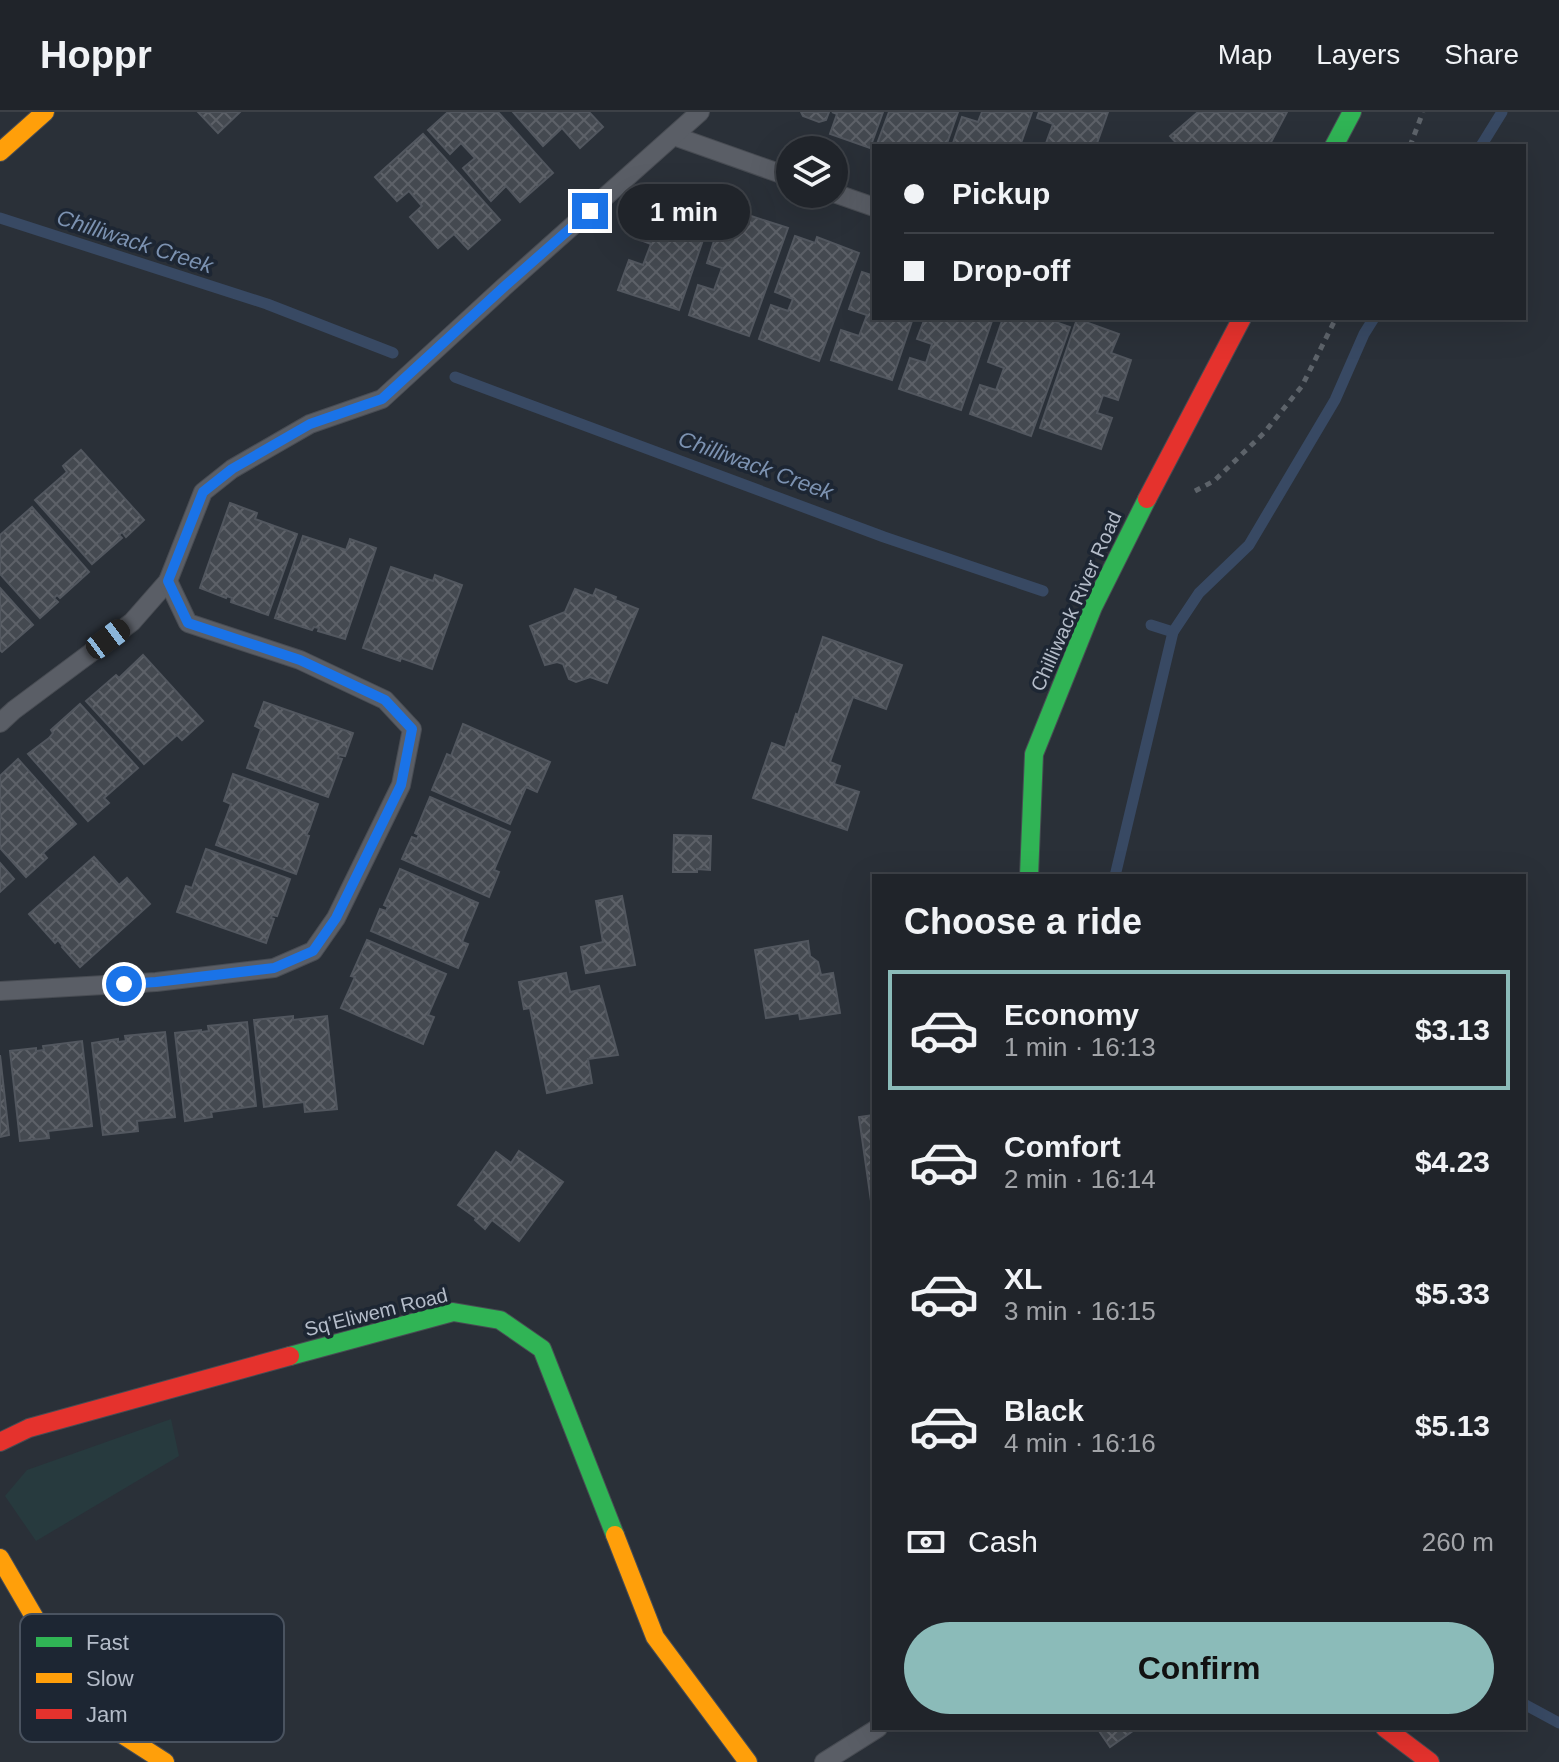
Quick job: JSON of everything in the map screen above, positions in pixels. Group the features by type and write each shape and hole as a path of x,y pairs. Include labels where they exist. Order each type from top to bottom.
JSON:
{"street":[{"path":"0,152 45,112"},
{"path":"1335,144 1352,112"},
{"name":"Chilliwack River Road","path":"1029,874 1034,754 1093,607 1241,320"},
{"name":"Sq’Eliwem Road","path":"0,1442 29,1428 453,1312 500,1320 542,1349 655,1637 748,1762"},
{"path":"0,1558 33,1614"},
{"path":"1388,1730 1430,1762"},
{"path":"134,1742 165,1762"}],"lane":[{"path":"0,723 132,622 168,581 203,492 232,469 310,424 382,399 700,112"},
{"path":"674,136 776,172"},
{"path":"848,198 872,206"},
{"path":"0,991 156,982 274,968 313,951 336,918 401,785 412,729 385,700 300,660 188,623 168,581"},
{"path":"824,1762 875,1730"}],"path":[{"path":"1411,144 1423,112"},
{"path":"1161,472 1195,491 1214,481 1264,433 1302,386 1335,320"}],"green space":[{"path":"171,1419 179,1456 36,1541 5,1496 27,1470"}],"building":[{"path":"198,112 240,112 218,133"},
{"path":"448,112 498,112 553,173 520,202 506,186 491,201 463,168 475,158 461,143 450,154 428,130"},
{"path":"513,112 589,112 603,127 580,148 562,128 543,146"},
{"path":"801,112 829,112 826,120 819,122 803,116"},
{"path":"832,112 883,112 870,148 848,140 848,136 830,134 837,114"},
{"path":"889,112 958,112 947,144 877,144"},
{"path":"982,112 1032,112 1021,144 953,144 962,117 978,122"},
{"path":"1039,112 1108,112 1097,144 1046,144 1053,124 1037,118"},
{"path":"1198,112 1287,112 1270,144 1177,144 1170,136"},
{"path":"423,134 500,220 468,249 454,234 438,248 410,217 422,206 409,191 397,201 375,177"},
{"path":"675,187 716,202 679,310 618,290 629,260 643,265 651,244 635,238 653,188 673,195"},
{"path":"745,214 788,228 749,336 689,315 698,285 714,290 722,268 707,263 719,225 740,232"},
{"path":"795,236 815,243 817,237 859,253 819,361 759,339 771,305 788,311 793,299 775,292"},
{"path":"862,272 872,275 872,320 912,320 892,380 831,360 841,330 859,336 867,315 849,309"},
{"path":"924,320 992,320 961,410 899,389 910,358 926,363 932,344 917,339"},
{"path":"1002,320 1050,320 1070,327 1031,436 970,414 980,385 996,390 1004,368 988,362"},
{"path":"1077,320 1119,334 1111,353 1131,360 1118,400 1103,395 1097,413 1112,418 1101,449 1040,428"},
{"path":"81,450 144,520 126,537 122,532 119,535 122,538 92,564 35,500 67,472 63,466"},
{"path":"230,503 257,513 255,519 297,534 268,615 231,602 232,598 227,596 200,588"},
{"path":"32,507 89,572 60,598 57,595 54,598 58,602 40,618 0,574 0,535"},
{"path":"303,536 346,550 350,539 376,548 345,639 318,631 319,628 312,630 275,618"},
{"path":"391,567 433,581 435,575 462,585 432,669 363,648"},
{"path":"0,588 33,625 2,652 0,650"},
{"path":"575,589 593,596 596,589 638,609 607,683 590,677 576,682 569,679 563,664 545,665 530,626 565,612"},
{"path":"823,637 902,665 886,709 853,697 830,762 840,766 834,784 859,792 847,830 753,798 772,743 785,748"},
{"path":"143,655 203,721 182,740 177,735 144,764 86,701 116,675 119,678"},
{"path":"264,702 353,733 345,756 339,755 338,758 342,759 328,797 247,768 261,729 255,726"},
{"path":"80,704 138,768 104,798 109,803 88,821 28,754 49,738 53,733 51,730"},
{"path":"463,724 550,762 537,792 526,787 510,824 432,790 447,754 451,756"},
{"path":"18,759 76,824 43,853 47,858 26,877 0,848 0,776"},
{"path":"233,774 318,804 296,874 216,845 231,804 224,801"},
{"path":"430,797 510,832 494,870 499,872 489,897 402,859 412,837 417,839 419,835 415,833"},
{"path":"674,835 711,836 710,870 673,872"},
{"path":"206,849 290,879 277,916 272,915 274,919 266,943 177,912 186,886 192,888"},
{"path":"94,857 119,885 127,878 150,904 80,967 58,940 55,943 29,914"},
{"path":"0,863 14,879 0,892"},
{"path":"400,869 478,903 462,942 468,944 458,968 371,931 380,909 386,911 388,907 384,905"},
{"path":"622,896 635,965 586,973 581,947 603,942 596,901"},
{"path":"367,940 446,974 428,1015 434,1017 423,1044 341,1008"},
{"path":"808,941 810,956 818,962 821,975 833,973 840,1013 800,1019 799,1013 766,1018 755,950"},
{"path":"566,973 570,992 599,986 618,1055 588,1059 592,1083 547,1093 530,1008 524,1009 519,982"},
{"path":"293,1016 293,1020 327,1016 337,1109 305,1112 304,1102 264,1107 254,1020"},
{"path":"247,1022 256,1106 211,1112 212,1117 185,1121 175,1033 209,1031 208,1026"},
{"path":"165,1032 175,1117 137,1121 138,1131 103,1135 92,1043 118,1039 118,1042 126,1041 125,1036"},
{"path":"82,1041 92,1126 48,1131 49,1138 20,1141 10,1051 44,1050 43,1046"},
{"path":"0,1055 9,1135 0,1137"},
{"path":"872,1115 872,1208 859,1117"},
{"path":"519,1151 563,1182 519,1241 492,1220 485,1229 458,1205 496,1152 511,1163"},
{"path":"1098,1730 1134,1730 1110,1747"}],"waterway":[{"path":"1482,144 1502,112"},
{"name":"Chilliwack Creek","path":"0,218 267,304 393,353"},
{"path":"1115,874 1173,632 1199,593 1249,545 1335,400 1373,320"},
{"name":"Chilliwack Creek","path":"455,377 884,537 1043,591"},
{"name":"Chilliwack Creek","path":"1151,625 1173,632"},
{"name":"Chilliwack Creek","path":"1526,1705 1559,1723"}],"traffic: fast":[{"path":"1335,144 1352,112"},
{"path":"1029,874 1034,754 1093,607 1147,499"},
{"path":"290,1356 453,1312 500,1320 542,1349 615,1535"}],"traffic: slow":[{"path":"0,152 45,112"},
{"path":"615,1535 655,1637 748,1762"},
{"path":"0,1558 33,1614"},
{"path":"134,1742 165,1762"}],"traffic: jam":[{"path":"1147,499 1241,320"},
{"path":"0,1442 29,1428 290,1356"},
{"path":"1388,1730 1430,1762"}],"route":[{"path":"124,984 274,968 313,951 336,918 401,785 412,729 385,700 300,660 188,623 168,581 203,492 232,469 310,424 382,399 590,211"}]}
